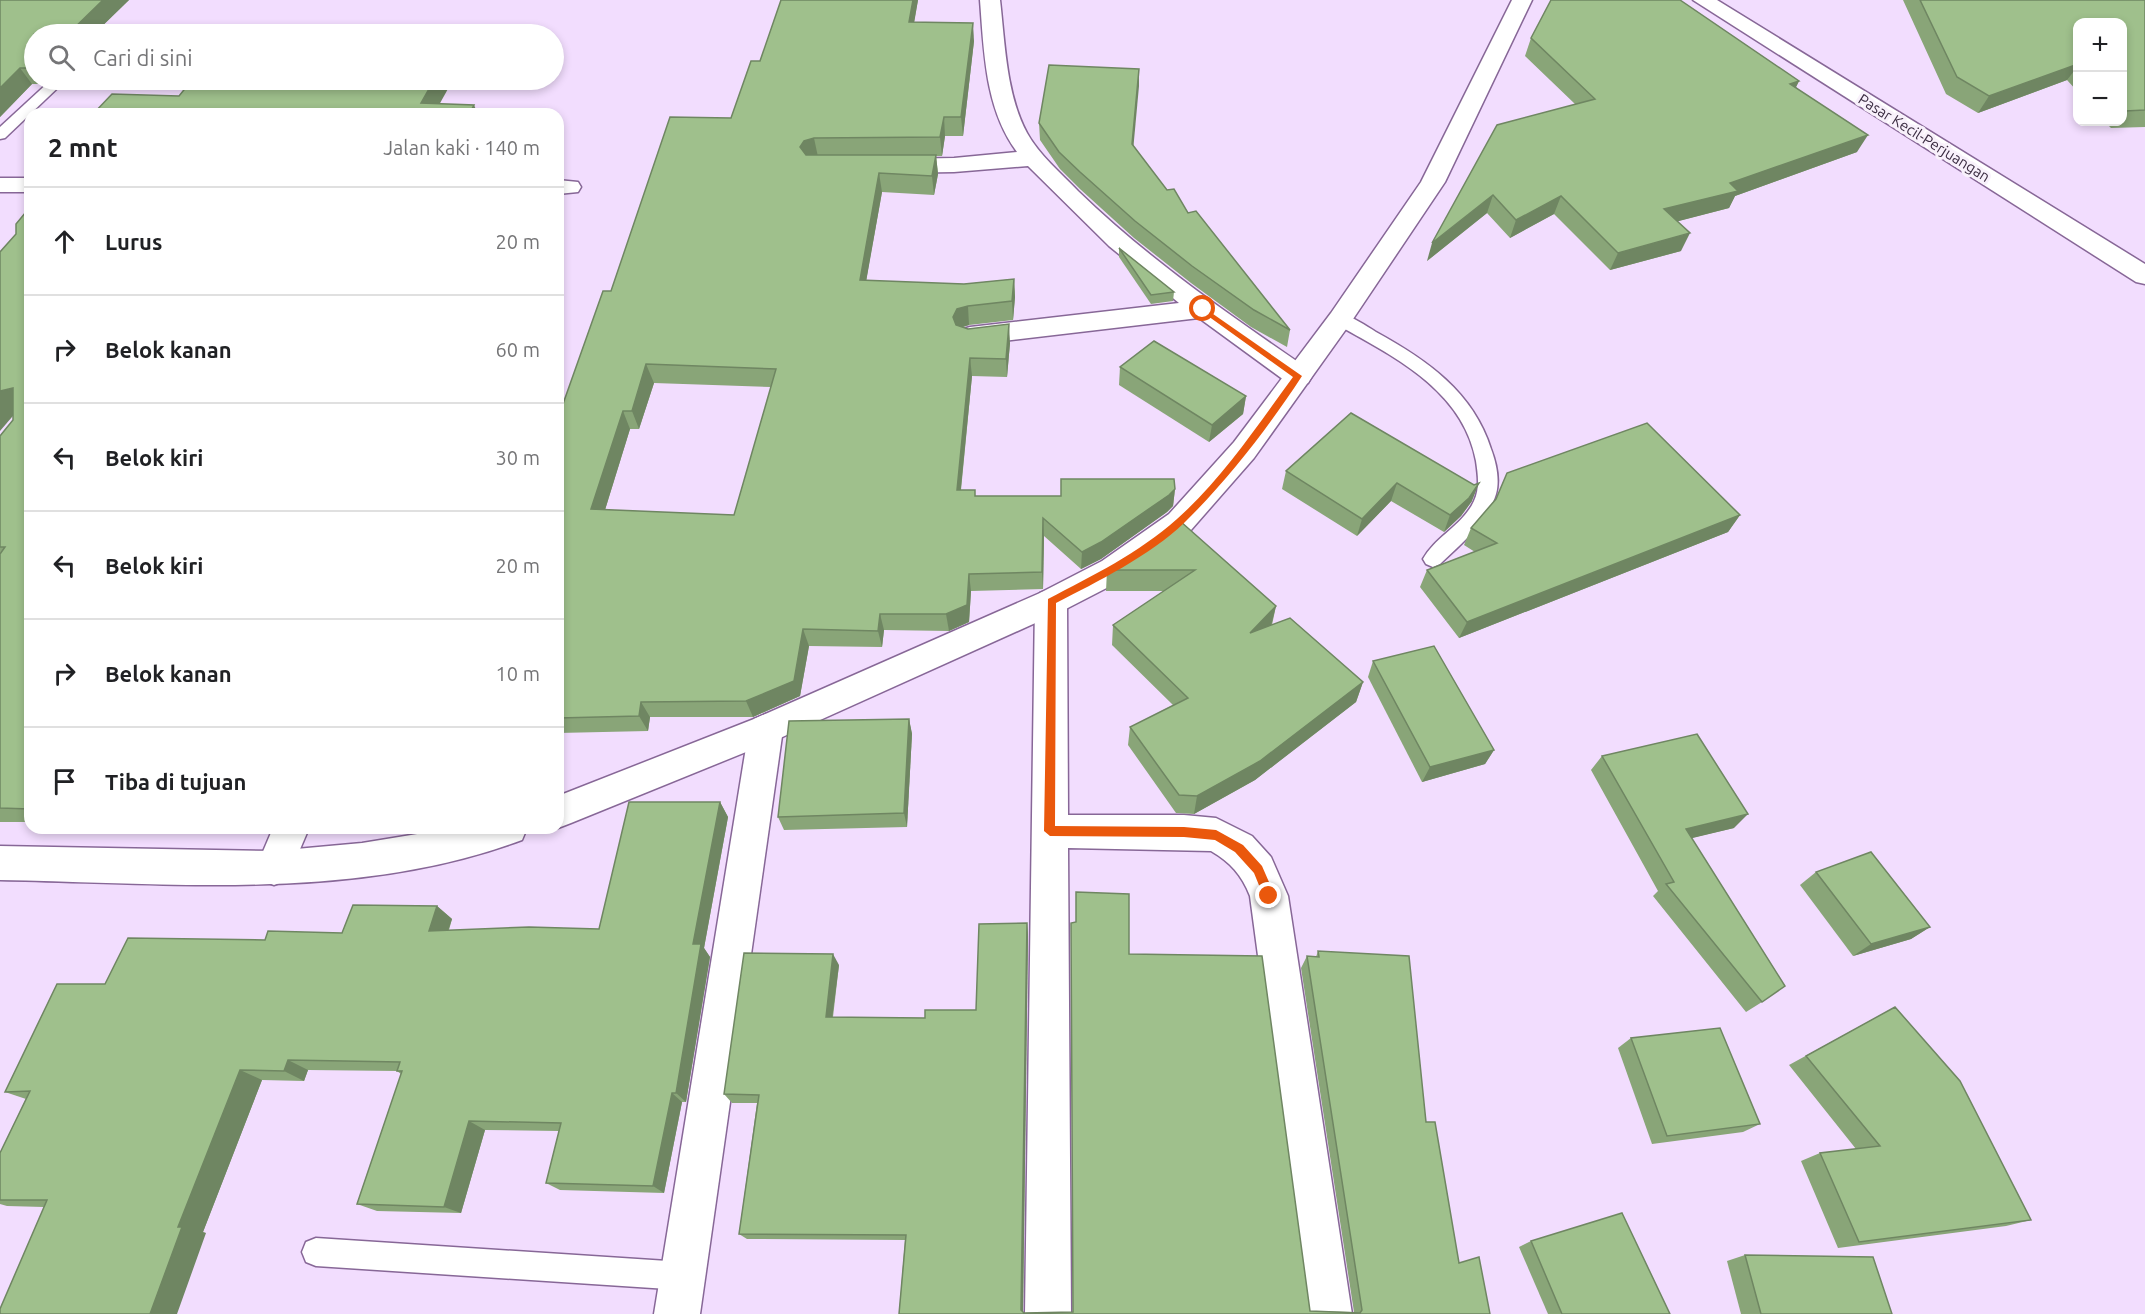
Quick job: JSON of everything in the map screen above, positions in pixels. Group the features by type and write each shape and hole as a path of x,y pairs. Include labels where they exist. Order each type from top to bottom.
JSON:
{"street":[{"path":"990,0 1006,111 1015,134 1034,158 1086,213 1163,281 1298,376"},
{"path":"564,810 766,729 1051,602 1113,570 1180,522 1244,450 1340,319 1433,182 1522,0"},
{"name":"Pasar Kecil-Perjuangan","path":"1702,0 2145,276"},
{"path":"874,166 954,165 1034,158"},
{"path":"0,185 24,185"},
{"path":"970,336 1203,309"},
{"path":"1048,1314 1051,602"},
{"path":"677,1314 766,729"},
{"path":"1050,831 1184,832 1216,835 1239,848 1258,869 1269,896 1329,1314"},
{"path":"274,868 288,834"},
{"path":"0,863 274,868 362,860 448,846 489,834"}],"lane":[{"path":"28,108 47,90"},
{"path":"0,135 24,112"},
{"path":"1340,319 1410,358 1462,405 1482,443 1487,467 1487,491 1476,514 1433,559"},
{"path":"316,1252 683,1276"}],"building":[{"path":"0,0 103,0 78,24 24,24 24,68 20,68 0,88"},
{"path":"781,0 913,0 909,22 973,23 961,117 944,117 940,137 814,138 804,141 800,147 806,155 936,155 932,176 879,173 860,280 964,284 1014,279 1012,301 968,306 957,309 953,317 956,325 968,329 1009,324 1006,359 970,358 957,490 975,490 975,496 1061,496 1061,479 1174,479 1175,489 1101,542 1082,552 1043,518 1042,572 969,574 967,605 946,614 880,614 878,631 803,629 794,681 746,701 641,702 639,716 564,718 564,401 603,291 611,291 670,117 731,118 751,61 760,61","holes":["646,364 776,369 734,515 591,509 623,411 632,411"]},
{"path":"1551,0 1680,0 1799,81 1790,84 1868,135 1730,183 1738,191 1664,209 1690,233 1618,253 1561,196 1516,220 1493,195 1432,243 1497,125 1595,99 1531,38"},
{"path":"1920,0 2145,0 2145,110 2127,111 2127,18 2073,18 2073,66 1989,96 1957,77"},
{"path":"1049,65 1139,69 1132,144 1167,190 1174,189 1188,213 1196,211 1290,330 1254,310 1192,266 1135,221 1059,152 1039,123"},
{"path":"184,90 428,90 421,103 474,105 472,108 99,108 112,94 179,96"},
{"path":"24,214 24,809 0,808 0,554 5,547 0,547 0,436 13,420 13,388 0,391 0,252 16,234 16,224"},
{"path":"1119,248 1174,292 1151,295"},
{"path":"1154,341 1246,396 1212,425 1120,367"},
{"path":"1351,413 1474,485 1479,483 1469,498 1450,515 1397,483 1362,519 1286,471"},
{"path":"1647,423 1740,515 1467,622 1427,570 1497,543 1471,528 1496,499 1507,473"},
{"path":"1180,521 1276,606 1250,633 1290,618 1363,682 1260,761 1197,796 1179,795 1130,727 1188,698 1113,625 1195,570 1107,570 1127,560"},
{"path":"1434,646 1494,750 1430,767 1373,661"},
{"path":"909,719 904,813 778,817 789,721"},
{"path":"1697,734 1748,814 1686,829 1785,986 1762,1002 1666,884 1674,882 1602,756"},
{"path":"629,802 720,802 693,944 701,944 676,1093 672,1093 653,1186 546,1183 561,1123 469,1121 444,1207 357,1204 402,1071 397,1071 400,1062 288,1060 284,1071 240,1070 178,1227 182,1227 150,1314 0,1314 0,1309 47,1200 0,1200 0,1153 30,1091 5,1092 57,984 105,984 128,938 265,940 268,931 342,933 353,905 437,906 429,931 529,927 599,929"},
{"path":"1871,852 1930,927 1871,944 1816,872"},
{"path":"1076,892 1129,894 1129,954 1262,956 1310,1311 1360,1313 1362,1310 1307,956 1319,957 1318,951 1409,956 1426,1122 1435,1122 1459,1263 1479,1257 1490,1314 899,1314 906,1235 739,1234 759,1095 724,1094 744,953 833,954 826,1017 925,1018 925,1010 976,1010 979,924 1027,923 1021,1310 1024,1313 1073,1312 1071,923 1076,922"},
{"path":"1895,1007 1960,1081 2031,1220 1859,1242 1820,1153 1880,1146 1806,1056"},
{"path":"1720,1028 1760,1124 1667,1136 1631,1038"},
{"path":"1622,1213 1670,1314 1562,1314 1531,1241"},
{"path":"1745,1255 1873,1257 1892,1314 1761,1314"}],"route":[{"path":"1203,309 1298,376 1244,450 1180,522 1113,570 1051,602 1050,831 1184,832 1216,835 1239,848 1258,869 1269,896"}]}
